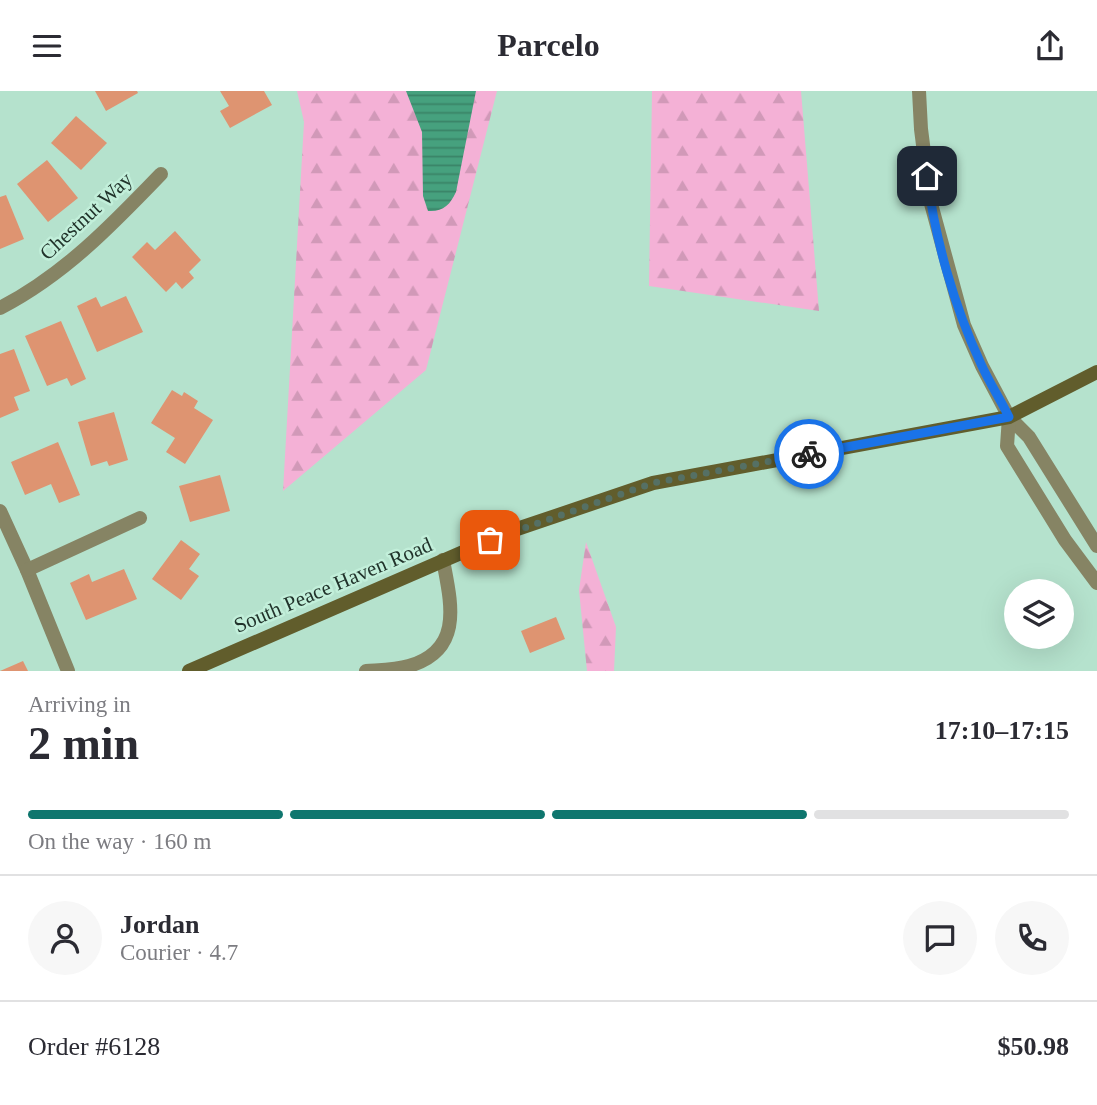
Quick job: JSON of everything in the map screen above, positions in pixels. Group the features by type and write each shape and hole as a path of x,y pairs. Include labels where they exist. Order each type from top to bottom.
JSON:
{"main road":[{"name":"South Peace Haven Road","path":"189,671 514,530 653,483 1009,417 1097,372"}],"street":[{"path":"919,91 930,200 964,325 1009,417 1029,437 1097,546"},
{"name":"Chestnut Way","path":"0,308 49,278 85,251 161,174"},
{"path":"1009,417 1007,446 1059,530 1097,583"},
{"path":"0,511 68,671"},
{"path":"27,570 140,518"},
{"path":"366,671 409,667 431,657 446,639 452,618 443,560"}],"green space":[{"path":"297,91 497,91 426,370 283,491 304,122"},
{"path":"652,91 801,91 819,311 649,286"},
{"path":"586,542 616,627 614,671 587,671 579,590"}],"shaded area":[{"path":"406,91 476,91 456,192 442,209 428,211 423,196 422,132"}],"building":[{"path":"95,91 137,91 138,93 106,111"},
{"path":"220,91 264,91 272,105 230,128 220,111 229,106"},
{"path":"76,116 107,143 81,170 51,143"},
{"path":"47,160 78,198 48,222 17,184"},
{"path":"6,195 24,239 0,249 0,197"},
{"path":"175,231 201,260 189,272 194,278 182,289 176,282 166,292 132,257 147,242 155,250"},
{"path":"126,296 143,332 97,352 77,306 96,297 101,307"},
{"path":"61,321 86,379 71,386 67,378 47,386 25,336"},
{"path":"14,349 30,391 14,397 19,410 0,418 0,354"},
{"path":"172,390 182,396 184,392 198,401 194,408 213,420 185,464 166,452 175,438 151,423"},
{"path":"114,412 128,460 109,466 107,461 91,466 78,422"},
{"path":"58,442 80,495 59,503 51,484 25,495 11,462"},
{"path":"220,475 230,511 190,522 179,486"},
{"path":"181,540 200,554 189,569 199,576 181,600 152,579"},
{"path":"124,569 137,599 86,620 70,583 89,574 92,582"},
{"path":"556,617 565,639 530,653 521,631"},
{"path":"23,661 28,671 0,671"}],"way so far":[{"path":"490,540 653,483 809,454"}],"route":[{"path":"809,454 1009,417 964,325 930,200 927,176"}]}
